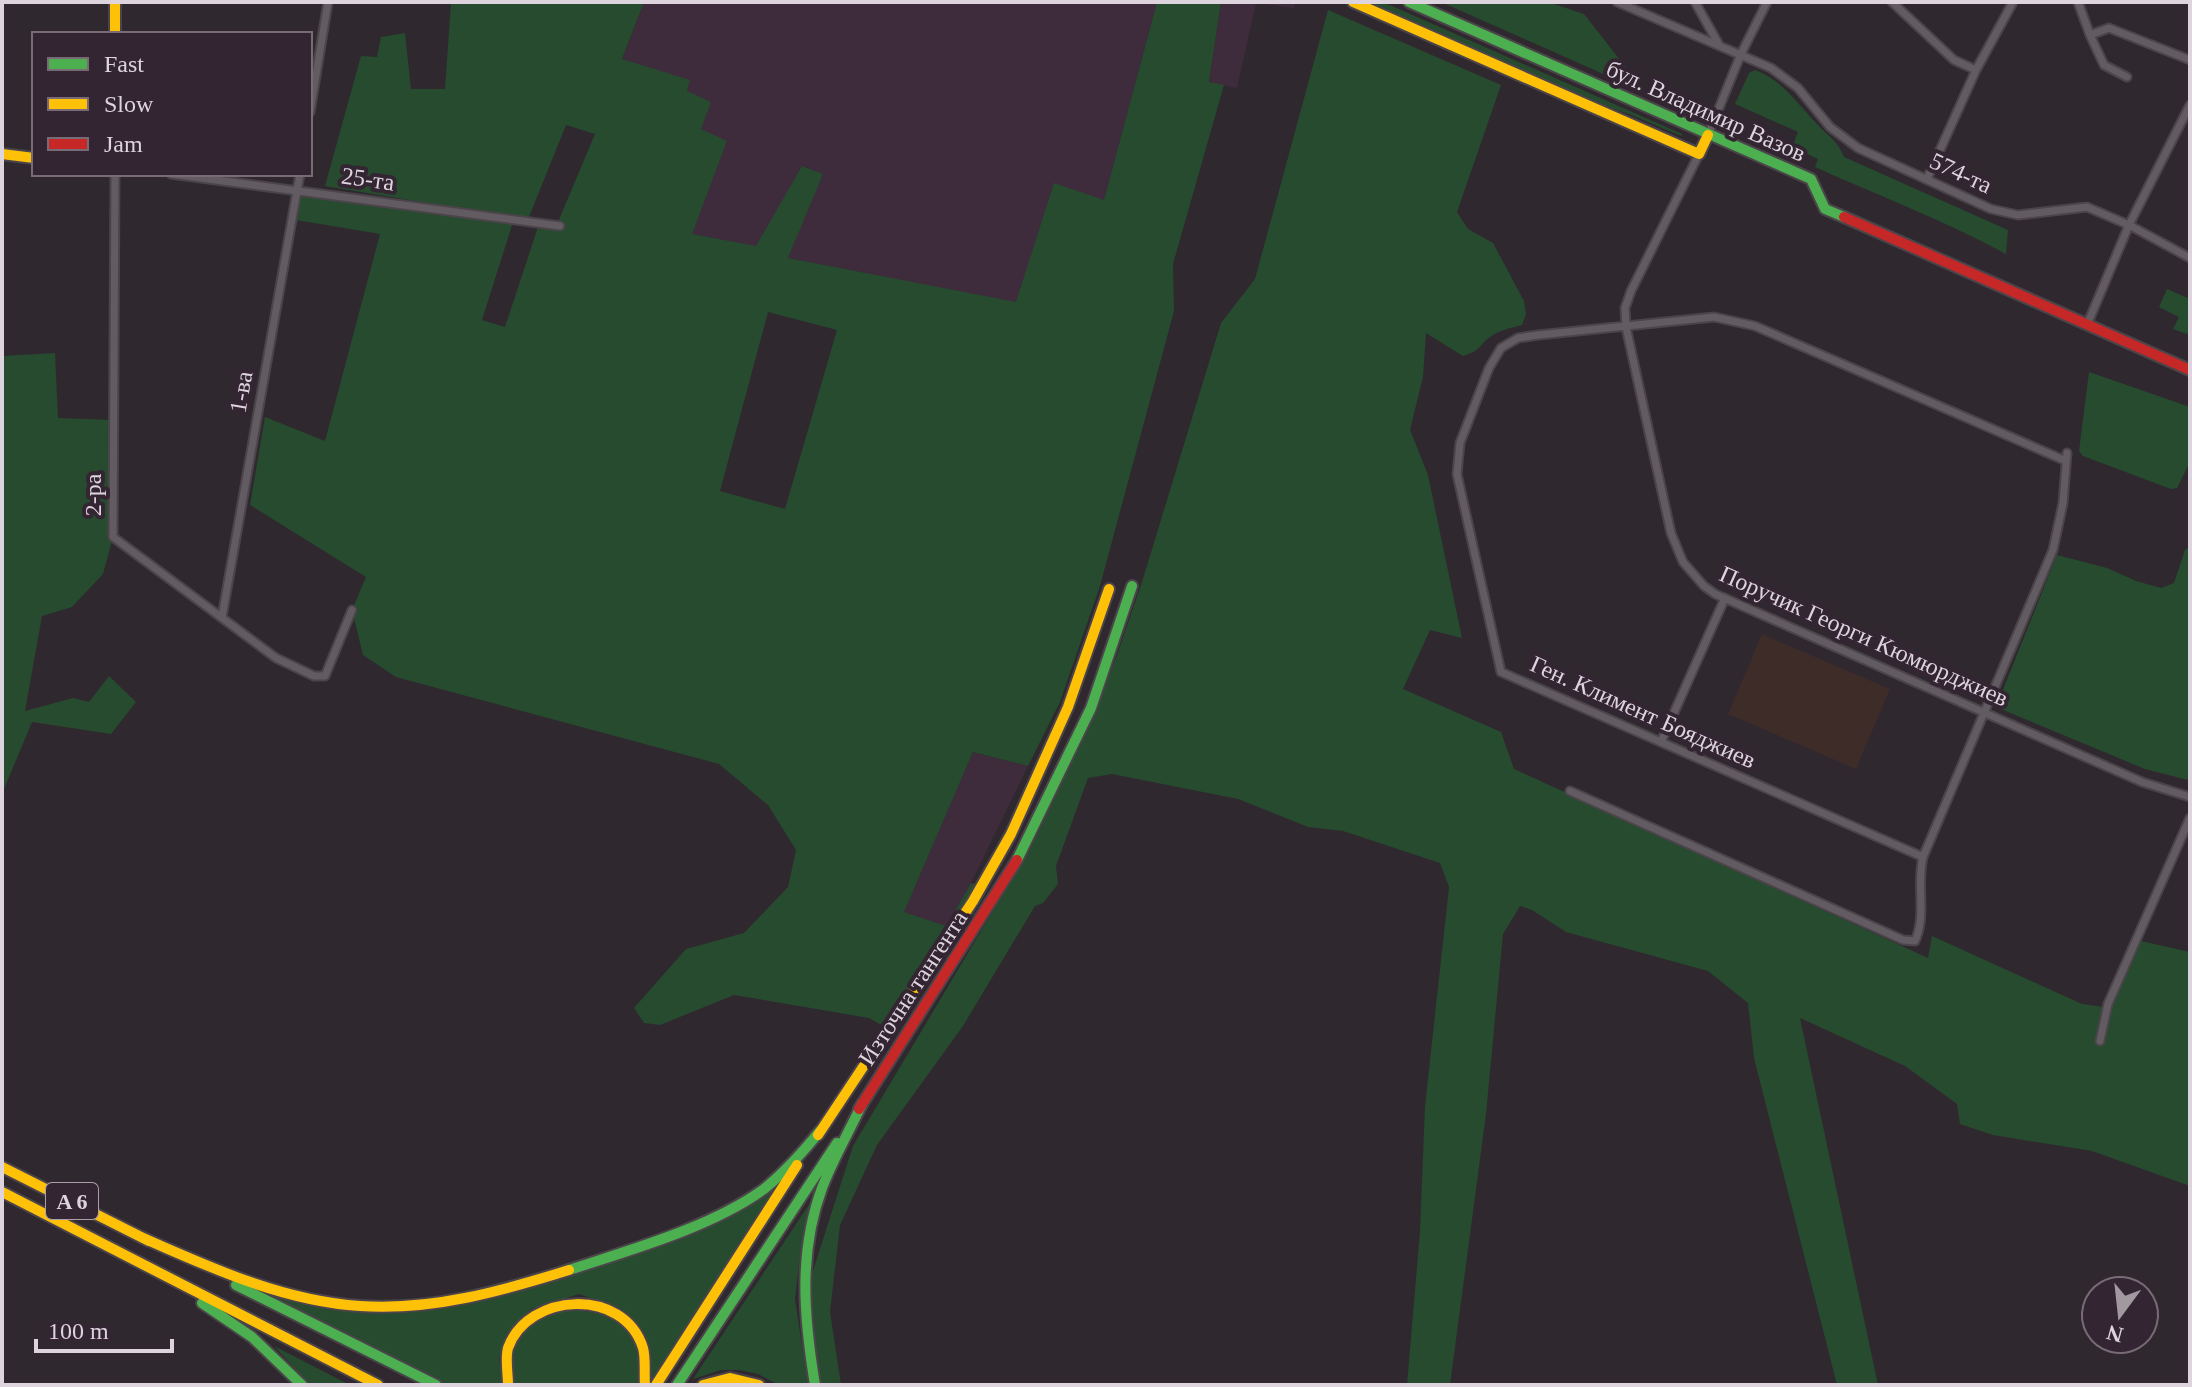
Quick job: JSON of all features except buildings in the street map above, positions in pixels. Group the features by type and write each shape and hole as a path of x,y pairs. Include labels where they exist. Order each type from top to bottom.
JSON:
{"main road":[{"path":"115,2 115,32"},
{"name":"бул. Владимир Вазов","path":"1353,2 1699,154"},
{"name":"бул. Владимир Вазов","path":"1409,2 1811,179 1825,209 2190,370"},
{"name":"Поручик Георги Кюмюрджиев","path":"1699,154 1708,135"},
{"path":"2,154 32,158"},
{"name":"Източна тангента","path":"677,1385 1012,871 1091,708 1132,586"},
{"name":"Източна тангента","path":"656,1385 958,924 1011,834 1068,707 1109,589"},
{"path":"815,1385 804,1322 803,1275 809,1230 822,1188 862,1104"},
{"path":"141,1237 232,1276 298,1298 362,1306 426,1305 582,1266 682,1230 748,1200 779,1178 820,1131"},
{"name":"A 6","path":"2,1167 436,1385"},
{"name":"A 6","path":"2,1192 378,1385"},
{"path":"135,1260 252,1337 302,1385"},
{"path":"508,1385 503,1366 509,1344 518,1328 533,1314 568,1302 603,1307 630,1325 642,1344 646,1361 645,1385"},
{"path":"703,1385 730,1378 759,1385"}],"street":[{"path":"312,100 328,2"},
{"name":"574-та","path":"1617,2 1718,43 1786,77 1844,139 2004,214 2032,215 2068,207 2087,207 2129,225 2190,258"},
{"path":"1695,2 1718,43"},
{"path":"1708,135 1741,54 1767,2"},
{"path":"1892,2 1954,60 1976,70"},
{"path":"1927,179 1976,70 2013,2"},
{"path":"2078,2 2104,65 2127,77"},
{"path":"2090,35 2109,28 2190,60"},
{"path":"2087,325 2129,225 2190,105"},
{"name":"Поручик Георги Кюмюрджиев","path":"1699,154 1627,298 1626,327 1677,549 1692,574 1704,586 1725,598 2142,782 2190,797"},
{"name":"2-ра","path":"115,176 113,537 276,658 314,676 325,676 352,610"},
{"name":"25-та","path":"188,176 560,226"},
{"name":"1-ва","path":"222,617 300,176"},
{"name":"Ген. Климент Бояджиев","path":"1923,857 1501,672 1457,474 1462,434 1489,368 1501,348 1518,338 1714,317 1755,326 2067,457 2063,503 2053,550 1985,713"},
{"path":"1661,742 1725,598"},
{"path":"1570,791 1889,934 1915,941 1920,930 1920,867 1923,857 1985,713"},
{"path":"2100,1041 2108,1004 2190,818"}],"shaded area":[{"path":"644,2 1157,2 1104,200 1054,184 1017,303 788,258 822,174 803,166 756,247 691,234 700,129 687,91 622,60"},
{"path":"1221,2 1295,2 1294,8 1256,3 1237,88 1209,83"},
{"path":"1762,634 1890,689 1856,769 1728,714"},
{"path":"973,752 1028,766 971,883 946,926 904,912"}],"green space":[{"path":"451,2 644,2 622,59 690,80 687,91 711,102 701,129 727,141 692,234 756,246 802,166 823,174 788,258 1016,302 1054,183 1104,200 1157,2 1221,2 1209,82 1224,85 1173,264 1174,311 1100,586 1060,702 1028,766 973,752 904,912 946,926 971,883 977,885 883,1026 869,1018 734,995 660,1025 644,1023 634,1008 686,949 744,933 788,887 796,850 768,805 719,764 396,677 363,655 352,610 366,577 250,505 265,417 325,441 380,234 296,220 298,189 513,222 482,320 505,327 538,227 559,226 595,134 566,125 529,217 325,186 361,56 377,57 381,37 405,33 411,89 445,89","holes":["768,312 837,330 785,509 720,491"]},
{"path":"1366,2 1383,2 1682,134 1599,104"},
{"path":"1441,2 1548,2 1584,14 1646,93"},
{"path":"1328,10 1501,85 1457,212 1468,229 1493,243 1524,301 1526,314 1522,325 1497,333 1463,356 1426,333 1423,377 1410,430 1428,475 1462,638 1430,630 1403,689 1501,732 1514,769 1928,958 1932,936 2082,1004 2112,1008 2141,941 2190,952 2190,1186 2092,1151 1993,1135 1960,1124 1957,1104 1905,1066 1800,1018 1878,1385 1837,1385 1754,1058 1748,1003 1708,971 1566,932 1532,910 1520,906 1503,934 1486,1114 1450,1385 1407,1385 1420,1231 1425,1106 1449,887 1440,863 1343,831 1308,827 1238,799 1112,774 1088,778 1056,866 1058,884 1043,903 1035,906 963,1026 877,1145 840,1225 830,1312 841,1385 820,1385 809,1283 853,1146 1031,847 1086,733 1142,582 1221,323 1255,279"},
{"path":"1755,70 1789,93 1836,143 1844,157 2008,230 2006,254 1935,219 1815,167 1818,159 1792,147 1798,132 1735,104 1749,73"},
{"path":"2167,289 2190,299 2190,335 2173,329 2179,317 2159,307"},
{"path":"55,353 58,418 112,420 113,537 103,574 72,607 42,616 25,711 73,698 89,702 109,676 136,702 111,734 32,722 2,794 2,356"},
{"path":"2089,372 2190,407 2190,462 2177,488 2171,489 2083,456 2079,451"},
{"path":"2190,547 2188,780 2145,769 1996,707 2057,555 2107,568 2161,588 2174,583 2185,550"},
{"path":"782,1182 651,1385 648,1385 652,1366 643,1336 621,1309 579,1294 531,1309 507,1334 499,1359 503,1385 443,1385 242,1283 369,1312 567,1275"},
{"path":"814,1197 802,1240 795,1299 808,1385 779,1385 758,1374 739,1370 721,1370 693,1379"},
{"path":"562,1308 610,1315 625,1327 639,1349 640,1385 512,1385 508,1359 514,1340 535,1320"},
{"path":"274,1346 350,1385 310,1385"}],"traffic: fast":[{"path":"1409,2 1811,179 1825,209 1844,217"},
{"path":"1017,860 1091,708 1132,586"},
{"path":"815,1385 805,1286 809,1237 822,1188 862,1104"},
{"path":"569,1270 696,1226 743,1203 779,1176 820,1131"},
{"path":"677,1385 837,1143"},
{"path":"236,1285 436,1385"},
{"path":"202,1303 252,1337 302,1385"}],"traffic: slow":[{"path":"115,2 115,32"},
{"path":"1353,2 1699,154 1708,135"},
{"path":"2,154 32,158"},
{"path":"818,1135 973,901 1011,834 1068,707 1109,589"},
{"path":"656,1385 797,1165"},
{"path":"2,1167 149,1241"},
{"path":"2,1192 378,1385"},
{"path":"141,1237 275,1290 331,1303 360,1306 414,1305 466,1298 569,1270"},
{"path":"508,1385 507,1352 519,1329 535,1316 554,1307 576,1304 597,1306 617,1314 633,1328 643,1348 645,1385"},
{"path":"703,1385 730,1378 759,1385"}],"traffic: jam":[{"path":"1844,217 2190,370"},
{"path":"859,1109 1017,860"}]}
